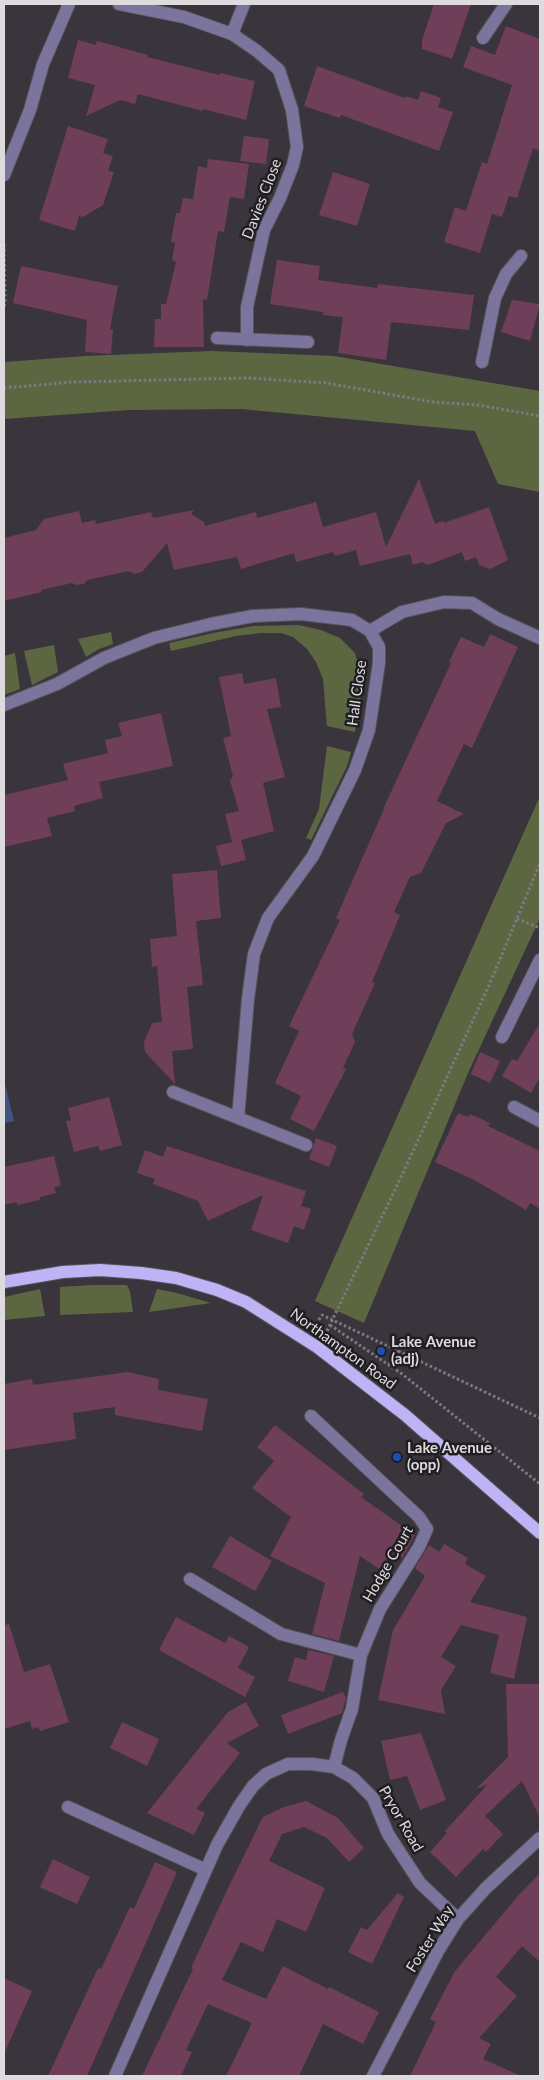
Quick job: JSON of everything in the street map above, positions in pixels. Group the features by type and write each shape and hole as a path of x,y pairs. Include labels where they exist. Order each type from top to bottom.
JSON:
{"main road":[{"name":"Northampton Road","path":"4,1282 63,1272 100,1270 141,1273 176,1278 217,1290 246,1302 317,1346 405,1416 539,1530"}],"street":[{"path":"4,175 30,110 43,64 69,4"},
{"name":"Davies Close","path":"119,4 184,17 232,34 257,51 279,70 292,110 297,147 293,164 280,198 264,230 247,307 247,340"},
{"path":"232,34 244,4"},
{"path":"483,38 506,4"},
{"path":"482,362 495,298 506,274 521,256"},
{"path":"217,338 308,342"},
{"path":"4,705 57,684 104,658 154,638 253,616 302,614 352,620 370,631 402,612 444,602 472,603 498,619 540,638"},
{"name":"Hall Close","path":"238,1118 248,999 254,954 268,918 313,856 355,770 369,730 379,663 378,647 370,631"},
{"path":"502,1038 540,960"},
{"path":"173,1092 306,1146"},
{"path":"514,1108 540,1121"},
{"name":"Hodge Court","path":"311,1416 419,1517 427,1529 419,1547 380,1609 361,1655 352,1709 334,1767"},
{"path":"190,1579 281,1634 361,1655"},
{"name":"Pryor Road","path":"114,2076 217,1845 239,1806 253,1786 266,1774 288,1764 312,1764 334,1767 353,1778 373,1798 388,1834 420,1883 458,1919"},
{"path":"68,1807 206,1870"},
{"name":"Foster Way","path":"373,2076 438,1951 458,1919 486,1888 540,1838"}],"path":[{"path":"4,244 4,309"},
{"path":"4,388 73,382 248,378 326,383 433,402 478,405 540,416"},
{"path":"540,863 490,983 403,1173 330,1324 390,1365 540,1484"},
{"path":"517,919 540,928"},
{"path":"322,1315 540,1418"},
{"path":"390,1365 397,1350"}],"green space":[{"path":"212,351 334,356 540,391 540,492 498,484 475,431 241,409 129,410 4,419 4,362 85,356"},
{"path":"299,625 321,630 340,638 355,653 360,673 360,701 355,732 327,726 323,679 316,662 307,649 293,637 281,633 261,633 236,636 171,651 169,643 253,626"},
{"path":"111,632 113,644 99,649 86,657 78,639"},
{"path":"54,645 58,672 32,685 24,651"},
{"path":"15,653 20,689 4,695 4,656"},
{"path":"327,746 351,752 347,766 311,840 306,838 319,809"},
{"path":"540,796 540,918 468,1073 364,1323 315,1301"},
{"path":"127,1285 133,1312 60,1315 60,1287"},
{"path":"40,1289 45,1316 4,1320 4,1297"},
{"path":"157,1289 177,1293 211,1303 149,1312"}],"water":[{"path":"4,1080 14,1121 4,1123"}],"building":[{"path":"434,4 471,4 452,59 422,49 422,40"},
{"path":"506,26 540,39 540,151 533,148 517,198 509,196 502,217 492,214 480,253 444,242 455,207 466,211 482,162 487,164 512,85 463,67 471,46 495,55"},
{"path":"78,40 96,45 97,41 148,55 147,57 219,75 220,73 255,81 246,120 138,94 135,104 120,100 86,116 95,85 68,78"},
{"path":"317,66 405,98 405,96 418,100 421,91 441,98 438,107 453,112 439,151 341,115 340,118 304,106"},
{"path":"68,126 108,139 103,153 113,156 108,171 114,172 103,205 83,217 79,216 75,231 39,220"},
{"path":"244,136 269,139 266,164 240,161"},
{"path":"208,159 249,164 244,199 230,197 224,232 218,231 207,300 203,299 204,347 154,347 155,319 161,319 161,304 166,304 176,262 172,260 175,243 171,242 176,213 180,213 183,198 193,199 198,166 207,168"},
{"path":"333,172 370,184 357,226 319,215"},
{"path":"277,260 320,266 318,280 377,288 378,284 474,295 469,330 391,322 386,360 338,353 343,317 323,315 323,312 270,304"},
{"path":"21,266 118,286 110,329 113,330 111,354 85,352 87,320 13,303"},
{"path":"512,300 540,304 530,341 501,332"},
{"path":"419,479 435,524 443,521 444,523 489,507 508,560 490,569 479,565 476,557 465,561 462,552 428,565 422,562 413,565 410,554 360,566 356,550 335,556 333,552 296,562 294,553 241,569 237,557 174,570 167,543 142,572 134,574 129,571 87,580 84,584 76,585 72,583 4,601 4,538 36,530 44,519 79,511 82,523 95,520 96,524 151,512 153,518 194,510 191,514 204,522 205,526 256,512 257,518 316,502 323,527 376,512 386,547"},
{"path":"490,634 518,647 472,748 464,744 437,801 464,814 446,823 421,873 410,877 394,912 400,915 372,982 375,983 352,1034 355,1042 343,1068 346,1069 314,1131 290,1119 301,1096 275,1083 299,1031 289,1026 340,920 336,918 461,637 484,647"},
{"path":"242,673 244,684 276,678 281,707 267,709 285,777 263,783 274,831 241,840 246,860 221,866 216,846 232,842 225,814 239,811 230,781 233,776 223,738 231,736 219,677"},
{"path":"161,713 173,766 99,782 103,798 74,806 75,811 47,818 52,836 4,847 4,795 68,780 63,764 108,753 105,740 122,736 118,723"},
{"path":"217,870 221,918 196,921 203,985 187,987 193,1049 172,1051 175,1084 145,1052 144,1042 152,1023 162,1022 157,966 152,967 150,939 177,936 172,874"},
{"path":"540,1023 540,1077 531,1093 502,1076 512,1059 517,1061"},
{"path":"480,1052 500,1061 490,1083 471,1074"},
{"path":"109,1097 122,1145 100,1151 98,1146 74,1152 66,1121 71,1120 68,1108"},
{"path":"458,1113 468,1117 470,1114 490,1123 488,1126 540,1151 540,1209 530,1203 526,1210 476,1181 435,1162"},
{"path":"316,1138 337,1146 329,1167 309,1159"},
{"path":"167,1146 306,1191 301,1206 311,1209 304,1230 294,1226 288,1243 251,1230 263,1195 208,1221 198,1201 153,1184 155,1179 137,1173 145,1150 163,1157"},
{"path":"54,1156 61,1186 54,1187 56,1193 40,1197 40,1200 17,1205 17,1202 4,1205 4,1167"},
{"path":"128,1372 159,1379 158,1390 208,1399 202,1431 115,1415 115,1407 73,1413 76,1439 4,1450 4,1384 32,1379 33,1385"},
{"path":"275,1425 364,1494 361,1497 415,1535 402,1558 392,1551 379,1569 360,1556 339,1641 312,1634 325,1583 270,1556 291,1517 252,1488 274,1461 257,1447"},
{"path":"230,1536 272,1561 255,1591 212,1567"},
{"path":"444,1544 468,1558 465,1564 486,1576 470,1602 527,1617 514,1679 490,1673 499,1635 461,1625 441,1657 456,1666 441,1690 445,1714 378,1700 393,1630 425,1576 415,1568 429,1545 439,1552"},
{"path":"176,1617 225,1643 229,1636 249,1647 238,1668 255,1677 245,1697 159,1650"},
{"path":"9,1624 24,1672 50,1664 69,1722 40,1731 38,1727 32,1729 30,1721 4,1729 4,1625"},
{"path":"308,1650 334,1656 324,1692 288,1681 295,1657 306,1660"},
{"path":"506,1684 540,1684 540,1818 522,1781 485,1816 503,1834 486,1852 483,1849 456,1877 430,1852 447,1833 445,1831 488,1784 476,1789 508,1757"},
{"path":"343,1692 346,1698 342,1713 288,1734 281,1715"},
{"path":"246,1702 259,1726 227,1743 240,1753 196,1809 205,1813 194,1835 147,1813 228,1712"},
{"path":"122,1722 159,1739 147,1766 110,1748"},
{"path":"421,1733 446,1800 420,1810 407,1776 390,1780 381,1741"},
{"path":"306,1801 338,1818 364,1848 349,1862 327,1838 304,1827 282,1834 269,1861 325,1888 306,1932 277,1919 263,1952 241,1942 222,1980 266,1999 283,1966 379,2012 363,2044 323,2024 299,2076 226,2076 252,2023 208,2004 186,2050 192,2052 181,2076 142,2076 193,1969 191,1968 229,1886 263,1817 284,1807"},
{"path":"53,1859 90,1877 77,1904 40,1887"},
{"path":"155,1862 177,1872 87,2076 48,2076 98,1968 101,1969 130,1907 134,1909"},
{"path":"540,1873 540,1962 522,1946 496,1977 517,1996 479,2038 491,2044 483,2059 521,2076 410,2076 436,2022 430,2019 455,1971 517,1897"},
{"path":"398,1893 404,1897 372,1964 348,1952 361,1927 367,1930"},
{"path":"4,1978 32,1991 4,2054"}],"place":[{"name":"Lake Avenue (adj)","path":"381,1351"},
{"name":"Lake Avenue (opp)","path":"397,1457"}]}
